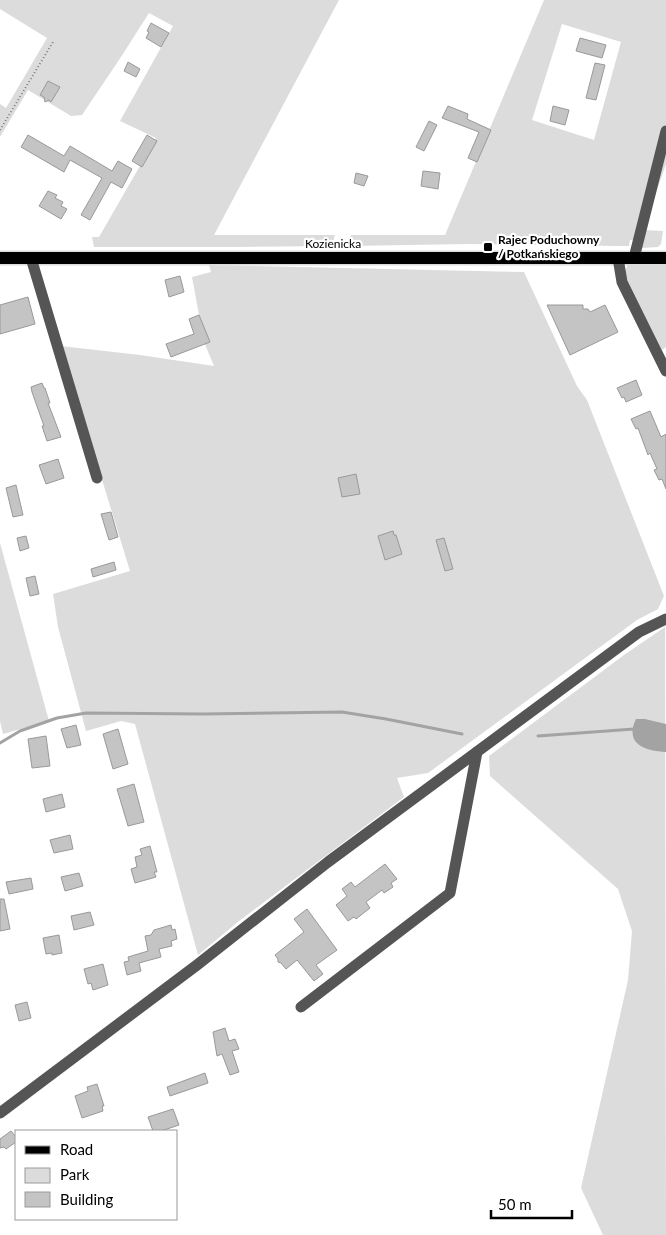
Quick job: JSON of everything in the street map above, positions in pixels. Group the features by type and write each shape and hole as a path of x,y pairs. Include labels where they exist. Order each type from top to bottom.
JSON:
{"main road":[{"name":"Kozienicka","path":"0,258 666,258"}],"street":[{"path":"634,258 666,131"},
{"path":"31,258 97,478"},
{"path":"618,258 622,282 666,371"},
{"path":"0,1114 197,965 328,862 639,632 666,619"},
{"path":"301,1007 450,893 477,752"}],"path":[{"path":"0,130 52,42"}],"green space":[{"path":"0,0 339,0 214,235 335,235 332,246 94,247 92,237 99,237 156,138 120,121 173,26 149,13 82,115 71,116 28,90 0,137 0,104 6,108 47,38 0,9"},
{"path":"544,0 666,0 666,164 643,230 663,231 661,244 658,247 641,248 638,240 630,240 629,246 468,244 348,246 351,235 445,235","holes":["562,24 621,42 594,140 532,120"]},
{"path":"628,264 666,264 666,347 662,350 626,277 625,271"},
{"path":"209,265 524,272 577,386 587,400 664,596 658,609 637,620 428,773 397,778 404,797 239,921 198,955 135,724 121,721 86,731 58,627 53,594 130,571 61,346 214,366 204,342 192,277 211,272"},
{"path":"0,543 49,721 3,734 0,721"},
{"path":"665,627 666,1235 603,1235 581,1188 628,980 632,931 618,889 490,776 489,756 624,655"}],"shaded area":[{"path":"636,719 666,724 666,752 644,748 635,740 633,728"}],"building":[{"path":"151,23 169,33 161,47 146,38"},
{"path":"580,38 606,45 602,58 576,51"},
{"path":"128,62 140,69 136,77 124,71"},
{"path":"595,63 605,65 596,100 586,98"},
{"path":"48,81 60,87 51,102 49,100 45,102 44,97 40,95"},
{"path":"448,106 468,114 467,119 491,130 477,162 468,158 479,132 442,118"},
{"path":"553,106 569,110 565,125 550,121"},
{"path":"429,121 437,125 424,151 416,147"},
{"path":"28,135 64,156 70,146 112,171 118,161 132,169 122,188 111,182 90,220 81,215 102,178 70,160 64,172 21,147"},
{"path":"147,135 157,141 142,167 132,161"},
{"path":"423,171 440,173 438,189 421,186"},
{"path":"356,173 368,176 364,186 354,183"},
{"path":"48,191 57,195 55,198 63,202 61,206 67,209 61,219 39,206"},
{"path":"180,276 184,292 169,297 165,280"},
{"path":"28,297 35,324 0,334 0,305"},
{"path":"547,305 583,305 583,309 588,309 590,312 605,305 618,332 570,355"},
{"path":"199,315 210,342 171,357 166,344 194,334 189,319"},
{"path":"636,380 642,395 626,402 617,388"},
{"path":"42,383 61,437 47,441 31,387"},
{"path":"650,411 661,437 666,434 666,489 662,479 659,480 654,470 657,469 650,453 648,455 638,428 636,429 631,419"},
{"path":"58,459 64,478 46,484 39,465"},
{"path":"356,474 360,494 342,497 338,478"},
{"path":"16,485 23,515 13,517 6,488"},
{"path":"111,512 118,537 109,540 101,514"},
{"path":"393,531 402,554 385,560 378,536"},
{"path":"26,536 29,548 20,551 17,538"},
{"path":"444,538 453,569 445,571 436,540"},
{"path":"114,562 116,570 93,577 91,569"},
{"path":"35,576 39,594 30,596 26,578"},
{"path":"76,725 81,745 67,748 61,729"},
{"path":"118,729 128,764 113,769 103,734"},
{"path":"46,736 50,766 32,768 28,739"},
{"path":"134,784 144,822 128,826 117,789"},
{"path":"62,794 65,807 46,812 43,799"},
{"path":"70,835 73,849 54,853 50,840"},
{"path":"150,846 157,872 154,872 156,877 135,883 131,869 137,867 135,857 142,855 140,849"},
{"path":"385,864 397,879 391,883 393,887 384,893 382,890 366,902 370,908 356,919 354,917 348,921 336,905 347,896 342,889 351,882 355,887"},
{"path":"79,873 83,886 65,891 61,877"},
{"path":"31,878 33,889 9,894 6,882"},
{"path":"0,899 4,899 10,929 0,931"},
{"path":"307,909 337,950 316,965 323,974 314,981 297,960 286,969 278,962 275,955 304,932 294,919"},
{"path":"90,912 94,925 74,930 71,916"},
{"path":"171,925 172,930 175,929 177,939 171,941 172,946 159,949 161,957 139,963 141,971 127,975 124,962 129,961 128,957 148,951 145,936 151,935 154,930"},
{"path":"59,935 62,953 46,954 43,938"},
{"path":"103,964 108,985 93,990 91,983 88,984 84,969"},
{"path":"27,1002 31,1018 19,1021 15,1005"},
{"path":"225,1028 229,1041 235,1039 239,1049 232,1051 239,1072 230,1075 222,1054 217,1056 213,1032"},
{"path":"205,1073 208,1083 170,1096 167,1087"},
{"path":"97,1084 104,1106 102,1106 103,1111 82,1118 75,1096 88,1091 87,1087"},
{"path":"173,1109 179,1125 164,1130 153,1130 148,1117"},
{"path":"11,1131 15,1136 15,1143 6,1149 4,1147 0,1148 0,1139"}],"waterway":[{"path":"0,743 20,731 57,718 86,713 342,712 462,734"},
{"path":"538,736 634,729"}],"place":[{"name":"Rajec Poduchowny / Potkańskiego","path":"488,247"}]}
